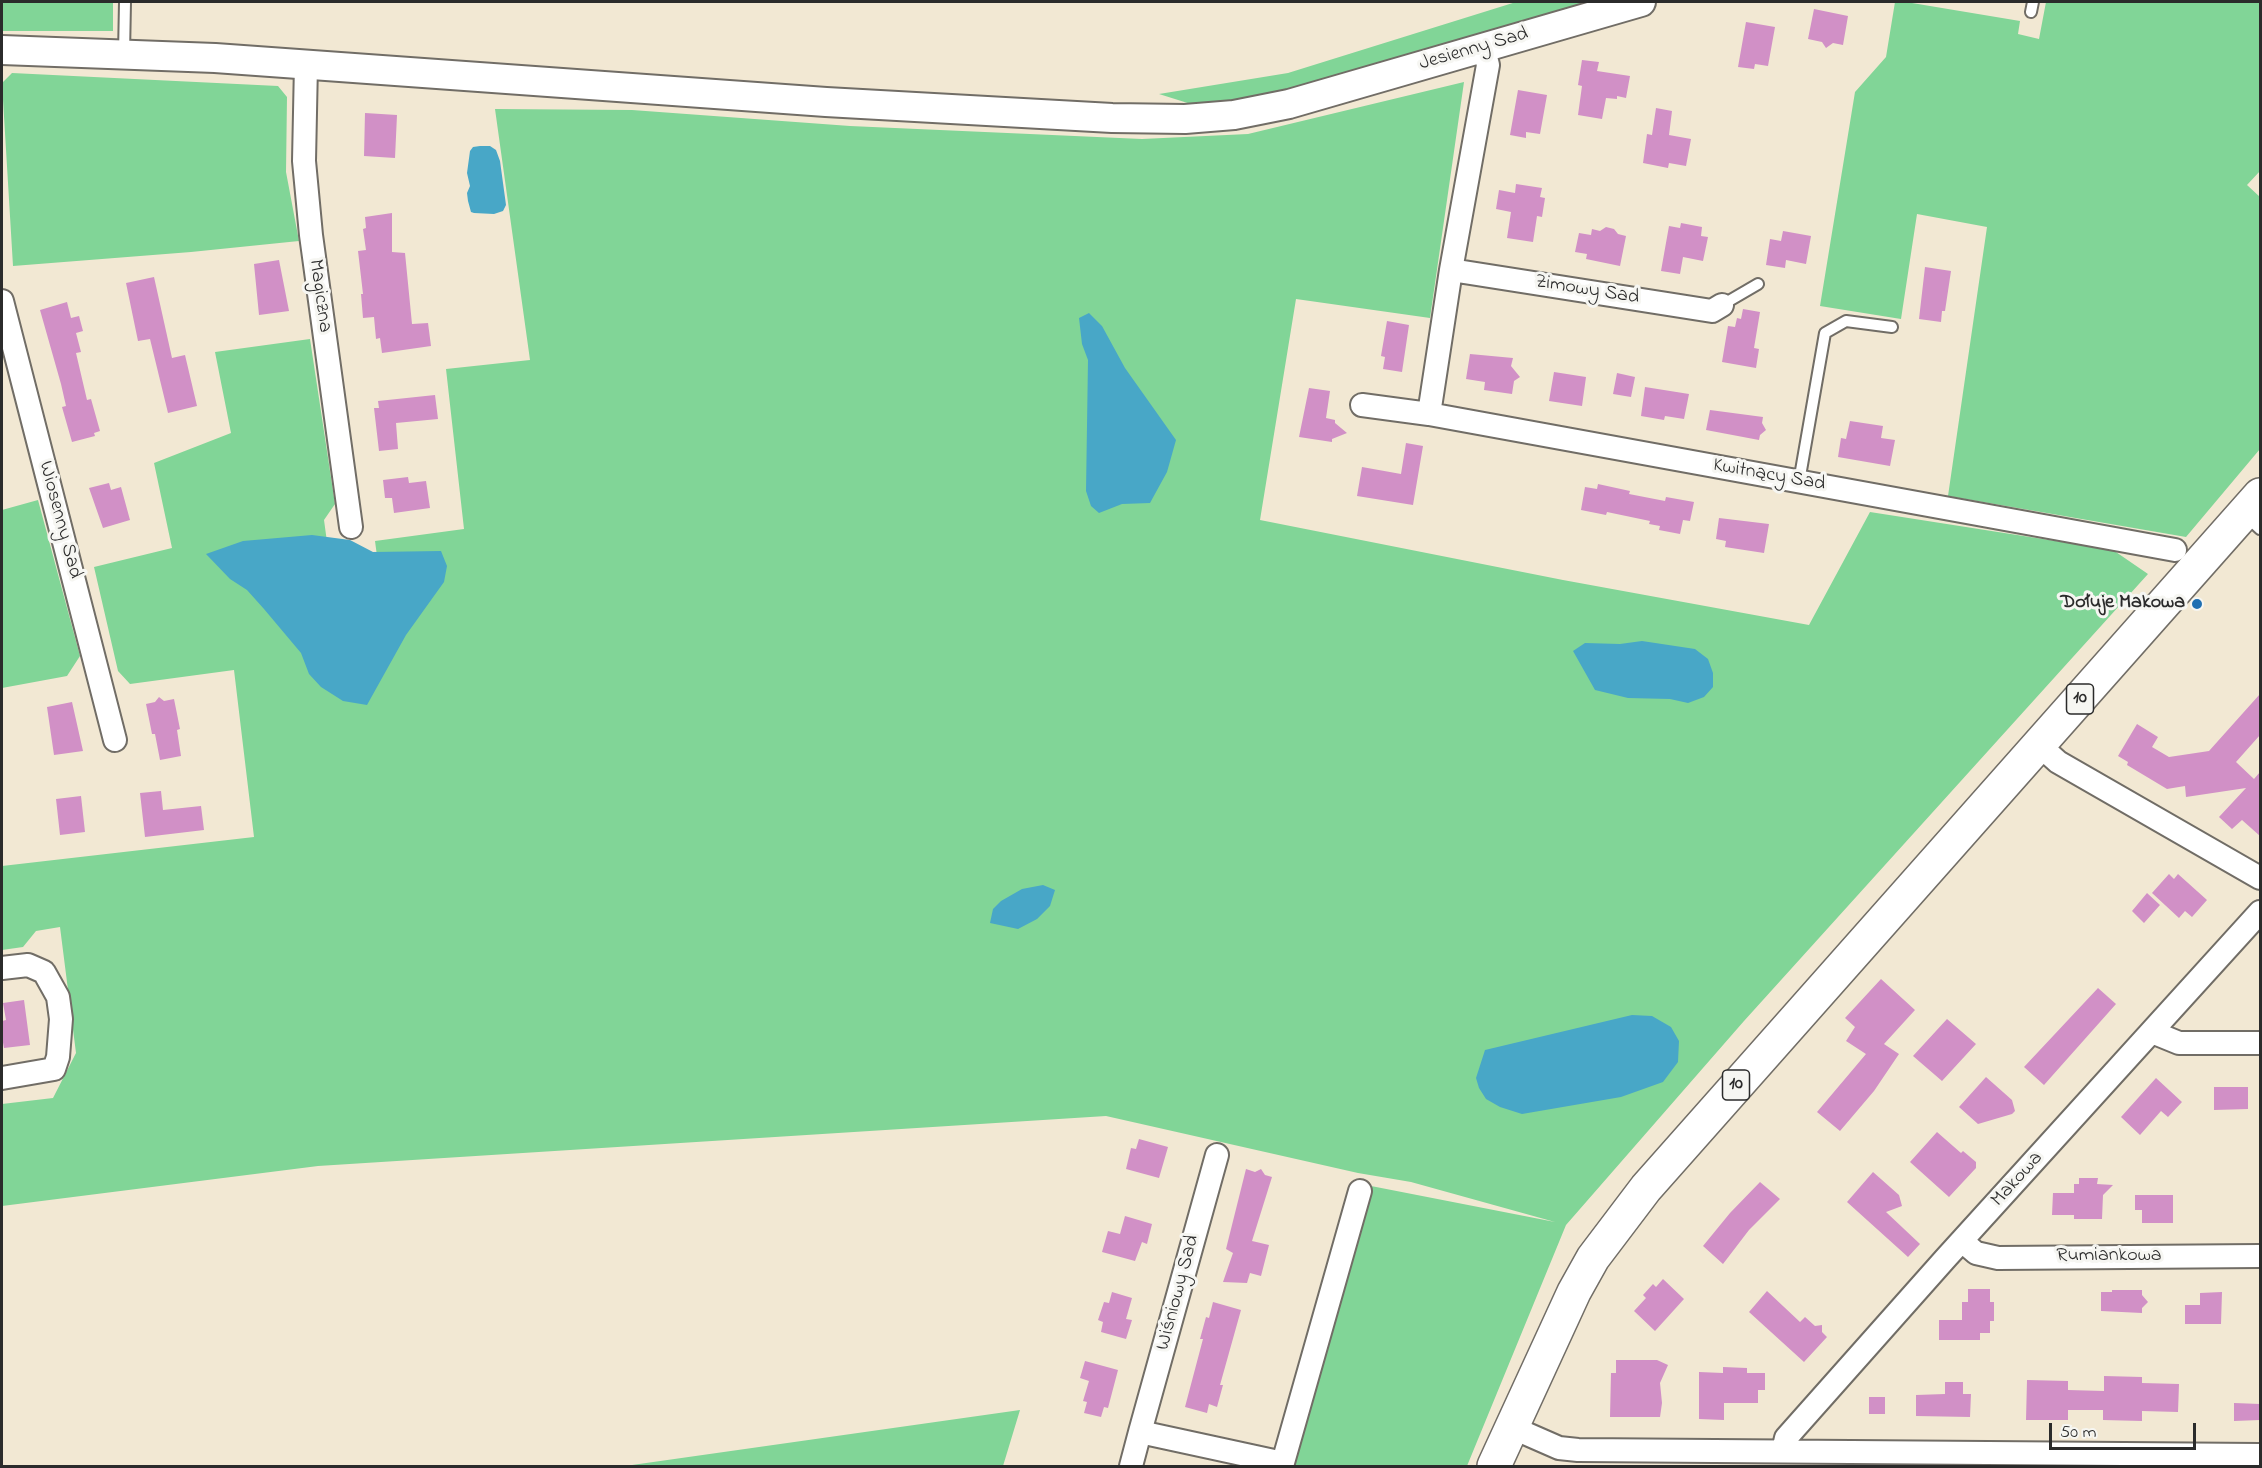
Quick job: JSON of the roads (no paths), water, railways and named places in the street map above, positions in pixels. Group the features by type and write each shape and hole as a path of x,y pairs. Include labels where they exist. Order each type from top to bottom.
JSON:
{"main road":[{"name":"10","path":"1494,1467 1574,1292 1593,1258 1646,1188 2039,745 2255,513"}],"street":[{"name":"Jesienny Sad","path":"2,50 306,64 814,101 1112,118 1185,119 1234,115 1268,109 1641,2"},
{"path":"1429,414 1451,270 1488,65 1483,46"},
{"name":"Magiczna","path":"306,64 304,161 311,235 351,527"},
{"name":"Zimowy Sad","path":"1451,270 1712,311 1722,305"},
{"name":"Wiosenny Sad","path":"2,301 115,740"},
{"name":"Kwitnący Sad","path":"1362,405 1429,414 2175,550"},
{"path":"2039,745 2058,762 2260,878"},
{"name":"Makowa","path":"1783,1451 1786,1438 2260,912"},
{"path":"2,968 27,965 44,972 58,997 61,1019 58,1057 54,1069 2,1078"},
{"path":"2152,1032 2179,1043 2260,1043"},
{"name":"Wiśniowy Sad","path":"1131,1467 1217,1155"},
{"path":"1140,1431 1282,1465 1360,1191"},
{"name":"Rumiankowa","path":"1962,1241 1976,1253 1998,1258 2260,1256"},
{"path":"1511,1427 1559,1448 1578,1450 2260,1455"}],"lane":[{"path":"124,54 125,2"},
{"path":"1722,305 1758,284"},
{"path":"1799,482 1825,333 1846,321 1893,327"}],"water":[{"path":"490,146 496,150 500,161 506,205 503,211 494,214 471,212 468,201 467,193 470,186 467,173 470,151 473,147"},
{"path":"1089,313 1102,326 1125,368 1176,440 1167,472 1150,503 1122,504 1099,513 1091,506 1086,491 1088,360 1082,344 1079,318"},
{"path":"312,535 350,540 373,552 441,551 447,566 444,582 406,635 367,705 343,701 321,687 309,674 301,653 264,609 247,590 230,579 206,554 243,541"},
{"path":"1642,641 1695,649 1708,659 1713,673 1713,687 1704,697 1688,703 1670,699 1628,698 1595,690 1573,651 1585,643 1620,644"},
{"path":"1043,885 1055,890 1050,906 1037,919 1018,929 990,923 993,909 1001,901 1022,889"},
{"path":"1632,1015 1652,1016 1671,1027 1679,1041 1678,1062 1663,1082 1621,1097 1522,1114 1500,1107 1486,1099 1479,1088 1476,1078 1485,1050"}],"place":[{"name":"Dołuje Makowa","path":"2197,604"}]}
